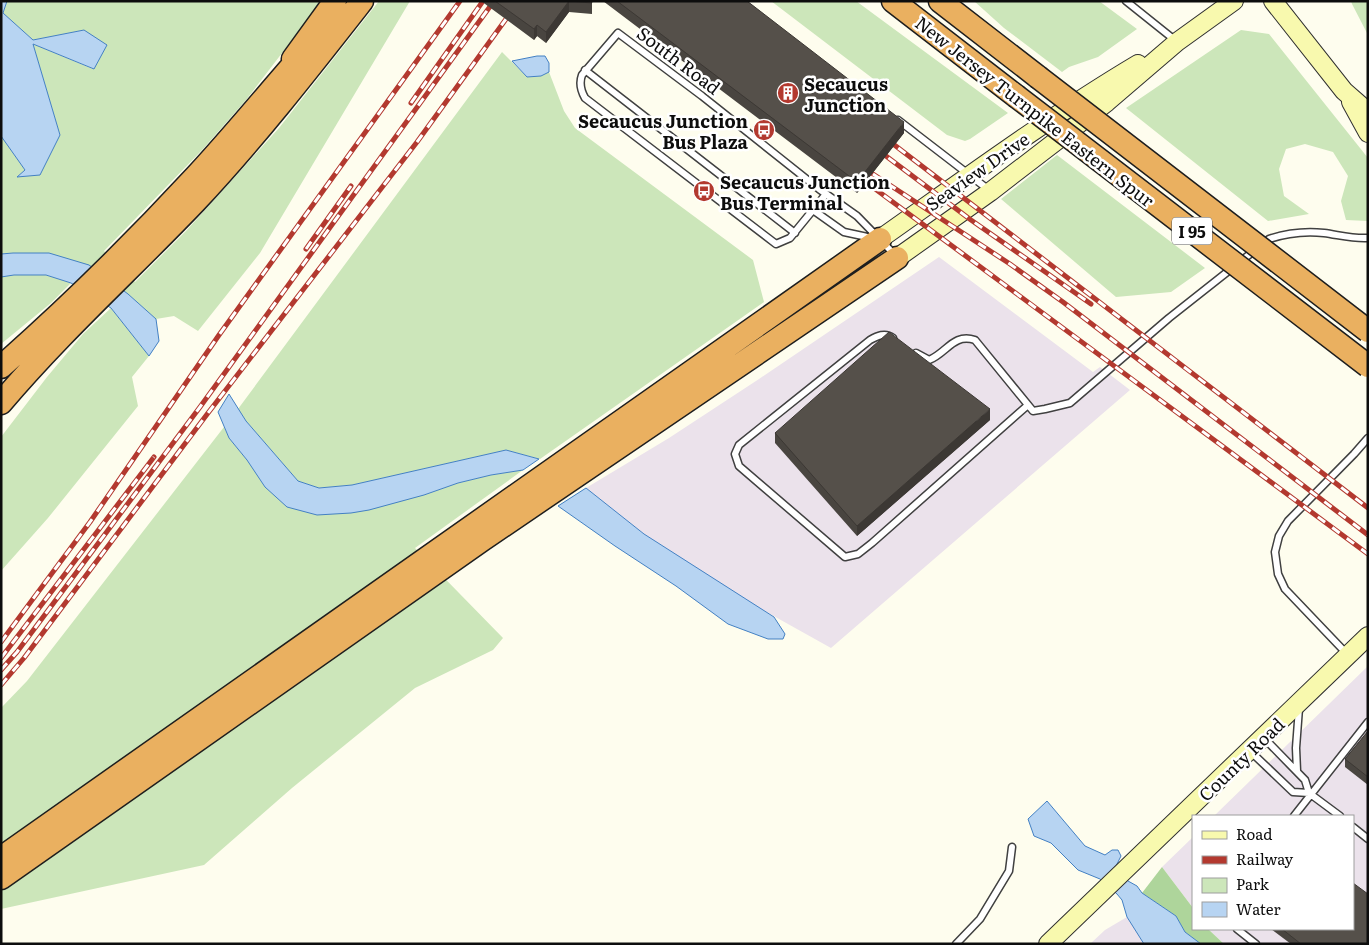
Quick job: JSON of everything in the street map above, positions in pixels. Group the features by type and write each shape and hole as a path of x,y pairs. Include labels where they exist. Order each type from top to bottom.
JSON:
{"highway":[{"path":"279,80 335,1"},
{"path":"127,259 312,43 342,1"},
{"path":"1,368 75,311 127,259 196,201 252,138 362,1"},
{"name":"New Jersey Turnpike Eastern Spur","path":"893,1 1368,366"},
{"name":"New Jersey Turnpike Eastern Spur","path":"940,1 1368,330"},
{"path":"1,858 880,239"},
{"path":"1,878 482,540 898,258"},
{"path":"1,403 37,362 75,311"}],"main road":[{"name":"Seaview Drive","path":"898,258 990,192 1107,102 1177,42 1234,1"},
{"path":"1273,1 1344,91 1368,132"},
{"name":"Seaview Drive","path":"880,239 1098,88 1177,42"},
{"path":"1344,91 1368,112"},
{"name":"County Road","path":"1048,944 1368,636"}],"lane":[{"path":"1126,1 1177,42"},
{"name":"South Road","path":"585,70 618,32 857,216 898,258"},
{"path":"794,233 585,70 580,80 585,98 776,244 786,241 794,233 826,194"},
{"path":"895,117 990,192"},
{"path":"812,210 844,232 880,239"},
{"path":"913,352 929,360 942,353 948,346 958,340 967,338 975,340 1033,411 1070,403 1170,318 1269,239 1284,234 1300,232 1368,238"},
{"path":"897,341 889,335 878,335 870,340 739,446 735,454 740,466 845,556 858,554 872,543 1028,405"},
{"path":"1348,655 1285,589 1278,574 1275,552 1279,536 1288,521 1368,438"},
{"path":"1297,771 1296,748 1299,702"},
{"path":"1295,815 1368,722"},
{"path":"1263,737 1305,780 1310,794"},
{"path":"1249,751 1293,792 1310,794 1339,815"},
{"path":"1354,828 1368,838"},
{"path":"956,944 980,919 1008,871 1012,847"},
{"path":"1237,930 1256,944"}],"shaded area":[{"path":"939,257 1093,372 1100,367 1130,390 831,648 745,600 644,534 586,488 669,438"},
{"path":"1368,666 1368,944 1224,944 1209,930 1354,930 1354,815 1215,815"},
{"path":"1192,838 1192,907 1162,867"},
{"path":"1127,917 1144,944 1090,944 1105,930"}],"green space":[{"path":"7,1 322,1 246,100 203,149 104,251 135,282 186,231 279,128 379,1 410,1 260,253 198,331 174,316 156,319 128,294 13,253 1,254 1,136 25,170 18,176 40,174 60,135 33,44 93,69 84,30 33,40 3,13"},
{"path":"771,1 856,1 1008,113 965,141 947,135"},
{"path":"974,1 1099,1 1137,29 1098,57 1069,67 1062,72 1004,28"},
{"path":"1351,1 1368,1 1368,35 1352,4"},
{"path":"1241,30 1269,34 1368,158 1368,221 1346,220 1341,201 1348,176 1333,152 1305,144 1286,149 1279,169 1284,196 1309,214 1268,221 1126,108"},
{"path":"502,52 527,77 541,76 549,72 564,111 575,128 753,260 764,302 540,459 506,450 352,485 319,488 298,481 246,421 238,409"},
{"path":"1057,155 1205,268 1171,292 1116,297 1001,199"},
{"path":"46,275 71,283 51,303 1,344 1,277"},
{"path":"111,308 149,356 132,377 138,406 48,518 1,571 1,437 83,334"},
{"path":"224,427 229,438 265,487 424,495 458,483 523,470 415,548 503,638 493,650 415,688 292,788 204,865 1,909 1,708 27,681"},
{"path":"1162,867 1192,907 1192,930 1209,930 1224,944 1201,944 1185,932 1176,916 1142,893"}],"water":[{"path":"1,1 7,1 3,13 33,40 84,30 107,45 94,69 33,44 60,135 40,175 17,177 25,170 1,136"},
{"path":"545,56 549,63 549,72 541,76 527,77 512,61"},
{"path":"49,253 89,265 128,294 156,319 159,341 149,356 111,308 71,283 46,275 1,277 1,254"},
{"path":"229,394 246,421 298,481 319,488 352,485 506,450 539,459 523,470 458,483 424,495 369,510 317,515 287,507 265,487 229,438 218,412"},
{"path":"586,488 644,534 774,617 785,634 783,639 768,639 728,624 676,586 558,506"},
{"path":"1047,801 1085,846 1105,855 1112,850 1118,850 1121,856 1116,866 1128,881 1176,916 1185,932 1201,944 1144,944 1127,917 1122,900 1117,894 1100,879 1078,870 1051,843 1034,836 1028,819"}],"building":[{"path":"495,1 569,1 546,32 537,25 534,29"},
{"path":"569,1 591,1 592,3"},
{"name":"Secaucus Junction","path":"617,1 747,1 904,122 857,182"},
{"path":"889,332 990,409 857,526 775,433"},
{"path":"1368,731 1368,777 1345,759"},
{"path":"1354,884 1368,894 1368,944 1301,944 1283,930 1354,930"}],"railway":[{"path":"1,642 90,522 219,335 460,1"},
{"path":"411,103 483,1"},
{"path":"1,670 17,652 200,407 494,1"},
{"path":"1,685 24,658 208,413 417,142 519,1"},
{"path":"884,137 1368,508"},
{"path":"874,147 971,220 1091,304"},
{"path":"855,174 1368,554"},
{"path":"873,174 1010,264 1063,302 1368,535"},
{"path":"306,249 351,186"},
{"path":"1,658 154,457"}],"place":[{"name":"Secaucus Junction","path":"788,93"},
{"name":"Secaucus Junction Bus Plaza","path":"764,130"},
{"name":"Secaucus Junction Bus Terminal","path":"704,191"}]}
